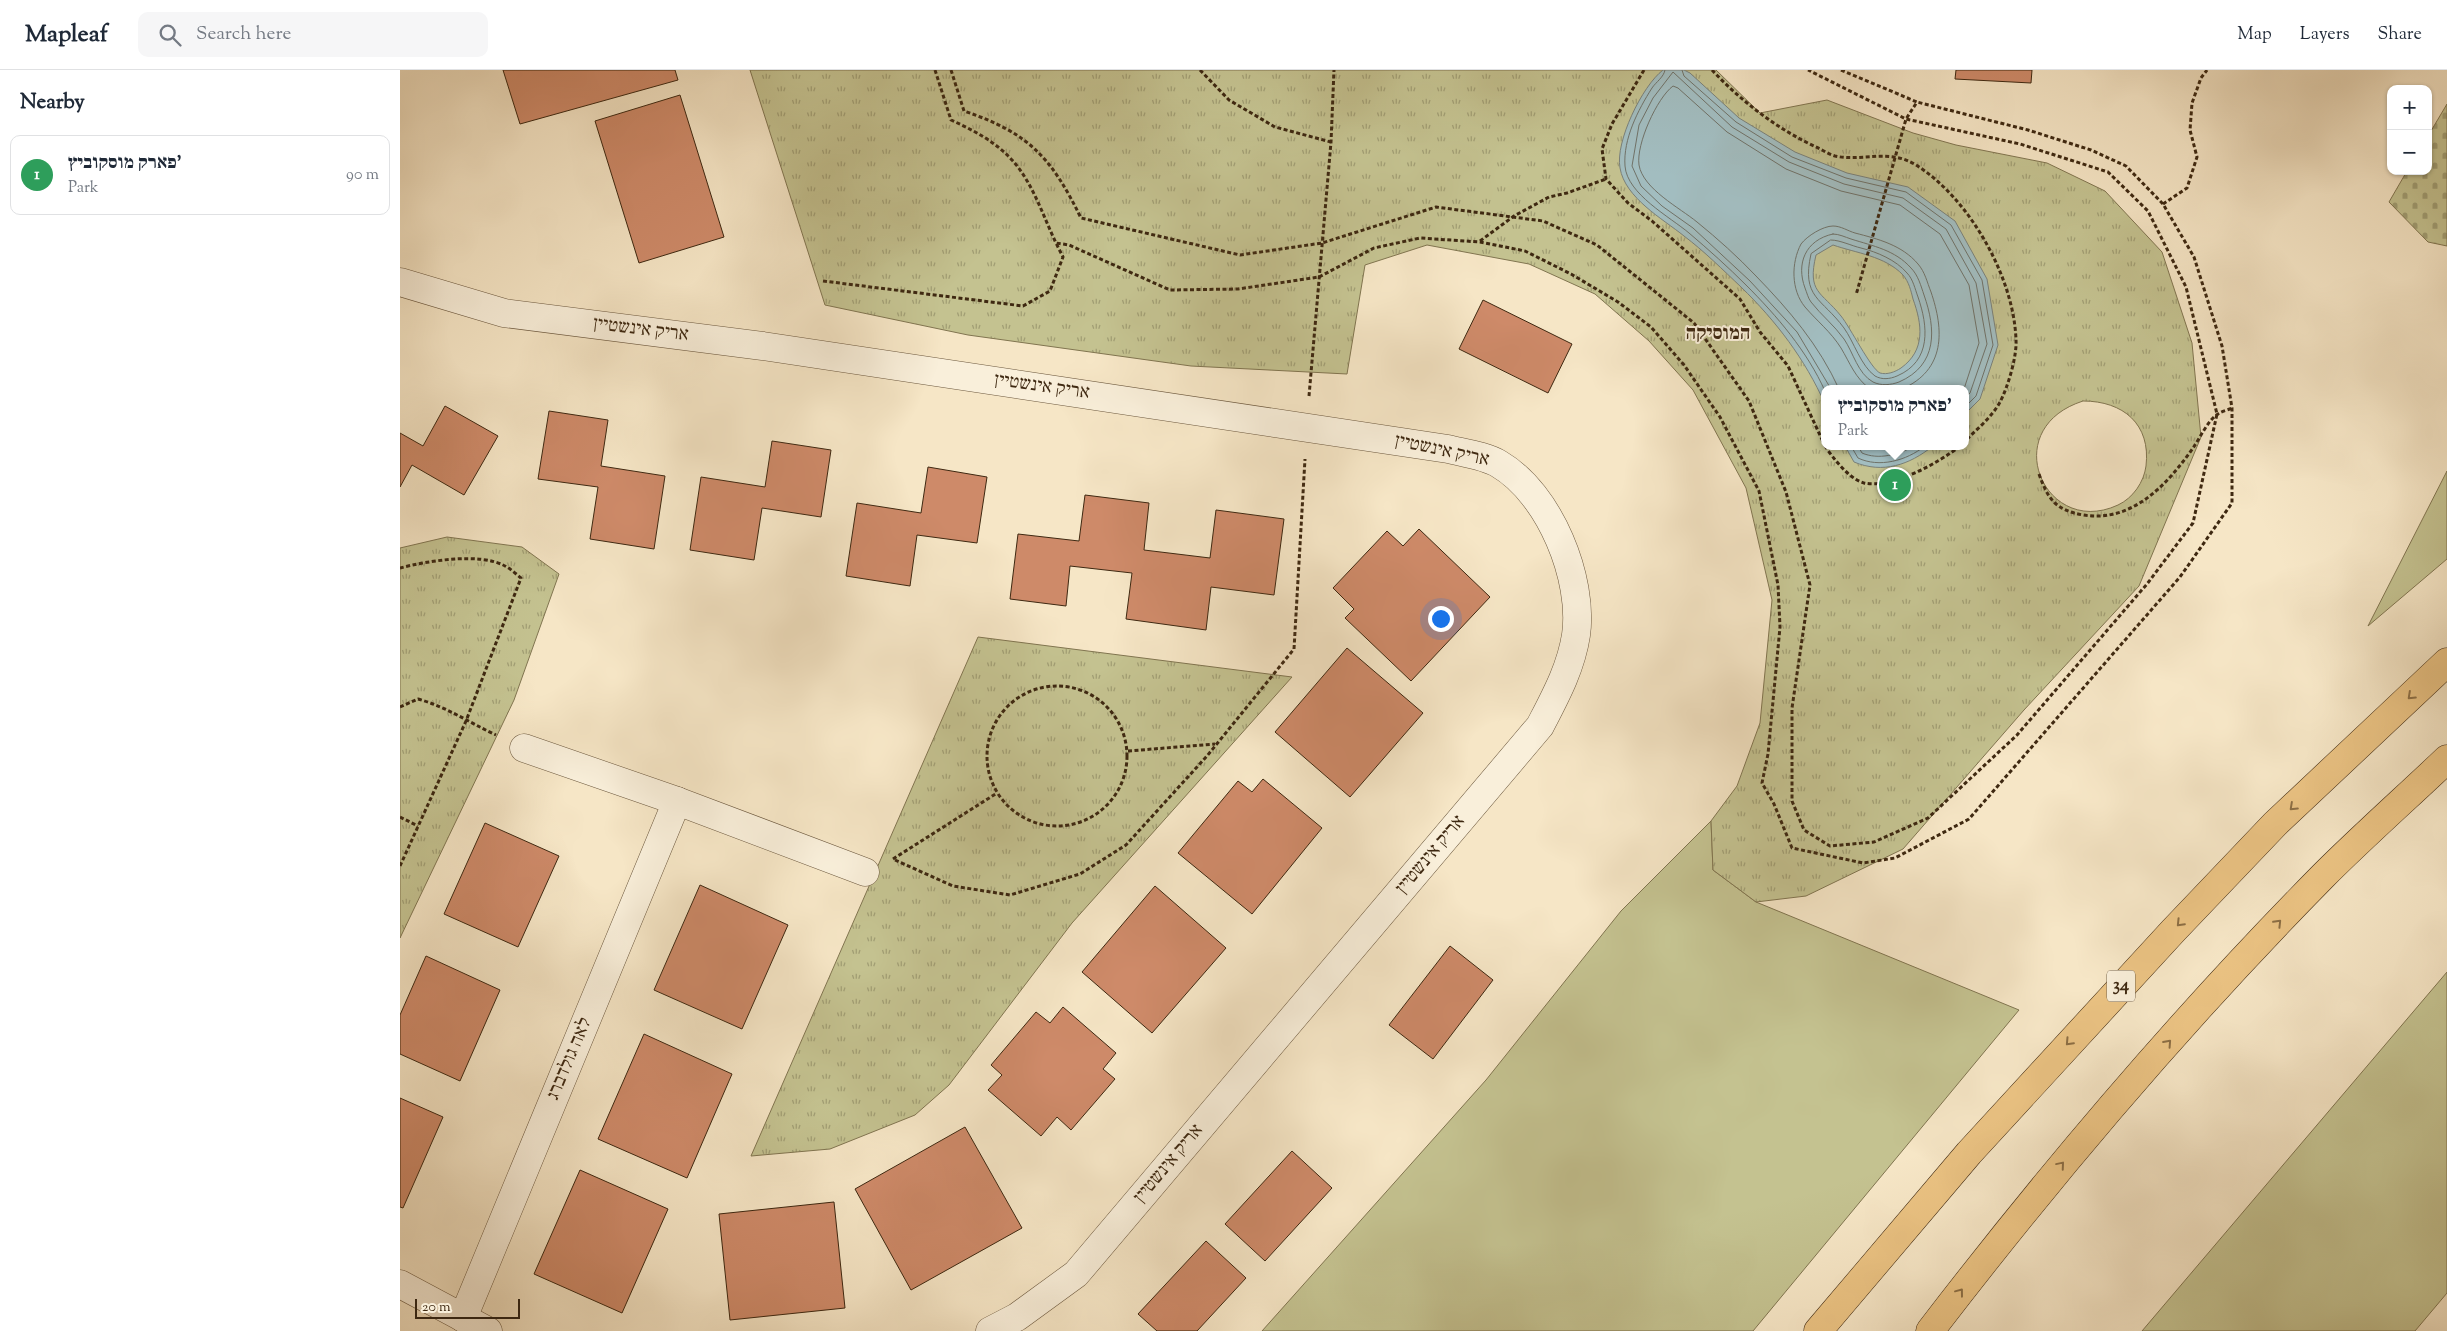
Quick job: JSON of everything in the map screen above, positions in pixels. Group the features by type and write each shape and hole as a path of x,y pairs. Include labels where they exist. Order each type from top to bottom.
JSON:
{"highway":[{"name":"34","path":"1818,1331 1976,1146 2173,931 2275,824 2447,662"},
{"path":"1930,1331 2002,1237 2097,1122 2224,979 2324,875 2447,759"}],"street":[{"name":"אריק אינשטיין","path":"400,282 504,313 763,346 1448,448 1499,464 1536,496 1558,532 1575,585 1576,634 1567,673 1540,726 1076,1274 1017,1316 990,1331"},
{"path":"524,748 677,801 866,872"},
{"name":"לאה גולדברג","path":"463,1318 677,801"},
{"path":"400,1284 488,1331"}],"path":[{"path":"823,281 1022,306 1050,290 1064,257 1033,192 1012,160 982,134 951,120 935,70"},
{"path":"952,70 964,111 1003,126 1023,138 1051,167 1067,190 1081,218 1240,255 1322,243 1436,207 1514,216 1543,221 1597,245 1694,323 1748,401 1786,492 1810,585 1792,708 1792,801 1804,830 1830,846 1874,842 1928,818 2017,735 2147,584 2193,523 2217,414 2186,287 2148,211 2108,172 2020,144 1906,120 1808,70"},
{"path":"1200,70 1229,100 1275,127 1331,142"},
{"path":"893,859 953,886 1010,894 1080,874 1126,845 1216,744 1294,649 1307,427 1331,142 1334,70"},
{"path":"1644,70 1612,124 1602,149 1606,179 1628,203 1652,221 1740,299 1760,332 1788,366 1821,437"},
{"path":"1712,70 1728,87 1778,127 1835,156 1895,156 1916,165 1952,194 1970,218 1998,264 2012,308 2017,341 2009,377 2000,402 1969,437"},
{"path":"1056,243 1068,245 1170,290 1238,289 1320,276 1374,248 1420,238 1480,242 1526,251 1571,274 1618,302 1651,326 1684,365 1720,417 1759,491 1778,584 1780,627 1768,754 1762,783 1774,804 1792,848 1863,863 1895,858 1969,819 2180,577 2232,503 2232,408 2222,346 2194,257 2163,204 2126,166 2091,150 2028,130 1917,102 1841,70"},
{"path":"2163,204 2187,188 2197,157 2190,130 2192,103 2201,78 2208,70"},
{"path":"1856,295 1906,120 1917,102"},
{"path":"1480,242 1514,216 1549,197 1567,194 1606,179"},
{"path":"2040,474 2048,498 2068,512 2096,517 2117,514 2146,501 2177,470 2217,414 2232,408"},
{"path":"1828,450 1836,463 1863,483 1893,481 1927,468 1954,450"},
{"path":"400,568 428,560 471,559 504,565 521,578 466,721 400,866"},
{"path":"1047,685 1070,686 1092,694 1111,708 1123,728 1128,751 1126,774 1116,796 1100,813 1079,824 1055,827 1032,822 1012,810 997,792 988,771 987,747 993,725 1006,706 1025,692 1047,685"},
{"path":"400,707 418,699 443,706 466,721"},
{"path":"1128,751 1216,744"},
{"path":"866,872 893,859 997,792"},
{"path":"400,817 418,826"}],"green space":[{"path":"750,70 1716,70 1760,113 1827,100 1913,133 1956,145 2047,163 2105,191 2162,252 2192,343 2201,437 2139,586 2024,710 1903,849 1806,896 1756,902 1713,870 1711,821 1737,786 1760,723 1772,600 1746,488 1693,390 1649,341 1595,294 1529,264 1427,245 1365,265 1347,374 1191,366 968,335 825,305","holes":["2083,401 2097,402 2122,410 2139,427 2144,438 2146,466 2143,478 2133,494 2118,505 2092,511 2070,507 2052,494 2040,476 2037,455 2042,434 2057,415"]},
{"path":"2447,104 2447,246 2428,242 2389,202 2405,175 2432,175 2432,129"},
{"path":"2447,471 2447,559 2368,626"},
{"path":"447,537 522,547 559,574 514,700 400,938 400,548"},
{"path":"978,637 1292,677 1072,923 949,1085 915,1115 830,1149 751,1156"},
{"path":"1711,821 1713,870 1756,902 2019,1010 1753,1331 1262,1331 1486,1080 1621,911"},
{"path":"2447,972 2447,1293 2415,1331 2142,1331"}],"water":[{"path":"1663,70 1684,70 1690,73 1739,118 1795,152 1847,173 1908,187 1955,221 1987,279 1998,345 1980,399 1969,410 1969,385 1821,385 1821,396 1789,341 1766,313 1706,254 1646,207 1629,189 1623,179 1620,168 1622,144 1632,115 1647,88","holes":["1833,245 1888,263 1903,275 1916,308 1920,327 1918,345 1909,361 1896,371 1883,374 1876,370 1841,316 1822,296 1813,277 1816,255"]},
{"path":"1847,450 1928,450 1905,463 1895,466 1875,467 1854,462"}],"building":[{"path":"503,70 675,70 678,80 520,124"},
{"path":"1956,70 2032,70 2031,83 1955,79"},
{"path":"680,95 724,237 639,263 595,121"},
{"path":"1483,300 1572,344 1548,393 1459,349"},
{"path":"445,406 498,436 464,495 412,465 400,487 400,433 423,446"},
{"path":"549,411 608,420 601,466 665,476 654,549 590,539 598,487 538,479"},
{"path":"772,441 831,450 821,517 762,508 754,560 690,550 701,477 765,487"},
{"path":"928,467 987,477 977,543 917,535 910,586 846,576 857,503 921,513"},
{"path":"1085,495 1149,503 1144,550 1210,558 1216,510 1284,519 1274,595 1211,587 1206,630 1126,619 1132,573 1070,566 1066,606 1010,599 1018,534 1079,541"},
{"path":"1419,529 1490,597 1411,681 1345,618 1354,609 1333,588 1387,531 1403,546"},
{"path":"1347,648 1423,713 1350,797 1275,732"},
{"path":"1263,779 1322,828 1252,914 1178,853 1238,781 1252,792"},
{"path":"485,823 559,856 518,947 444,914"},
{"path":"700,885 788,925 742,1029 654,990"},
{"path":"1155,886 1226,948 1152,1033 1082,972"},
{"path":"1450,946 1493,980 1433,1059 1389,1025"},
{"path":"426,956 500,990 460,1081 400,1054 400,1015"},
{"path":"1063,1007 1116,1053 1103,1069 1115,1079 1071,1130 1057,1117 1041,1136 988,1090 1002,1075 991,1065 1036,1012 1050,1023"},
{"path":"644,1034 732,1074 687,1178 598,1139"},
{"path":"400,1098 443,1117 403,1208 400,1207"},
{"path":"965,1127 1022,1228 911,1290 855,1189"},
{"path":"1292,1151 1332,1188 1265,1261 1225,1224"},
{"path":"580,1170 668,1209 622,1313 534,1274"},
{"path":"834,1202 845,1308 730,1320 719,1214"},
{"path":"1206,1241 1246,1278 1197,1331 1157,1331 1138,1314"}],"place":[{"name":"פארק מוסקוביץ'","path":"1895,485"}],"district":[{"name":"המוסיקה","path":"1718,334"}]}
